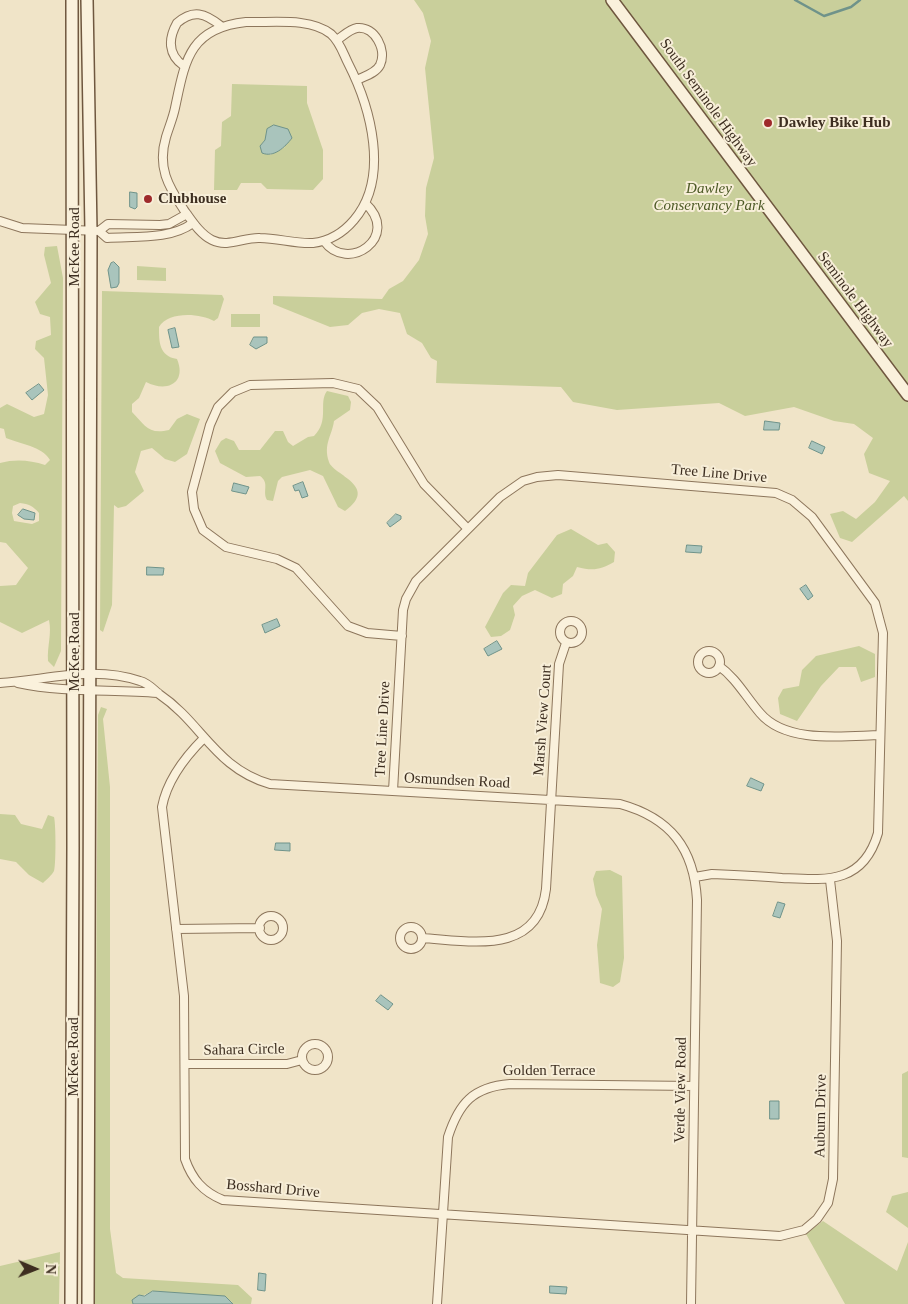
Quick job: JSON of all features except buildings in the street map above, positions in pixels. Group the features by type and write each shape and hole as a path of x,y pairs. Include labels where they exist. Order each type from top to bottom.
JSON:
{"main road":[{"name":"McKee Road","path":"71,1304 72,674 86,231 72,0"},
{"name":"McKee Road","path":"87,0 86,231 90,674 88,1304"},
{"name":"South Seminole Highway","path":"612,0 779,224"},
{"name":"Seminole Highway","path":"779,224 908,395"}],"street":[{"path":"184,66 172,55 170,43 176,23 193,13 202,14 220,26"},
{"path":"246,22 303,24 322,29 337,40 357,80 363,97 375,154 374,180 365,203 349,227 334,238 324,241 296,243 260,238 221,244 207,238 193,223 169,187 162,165 165,139 175,110 184,66 202,39 220,26 246,22"},
{"path":"337,40 354,28 360,28 371,32 379,42 382,58 380,65 374,71 357,80"},
{"path":"324,241 331,250 341,254 362,250 376,234 379,225 376,215 365,203"},
{"path":"86,231 108,224 169,224 187,214"},
{"path":"0,221 22,228 86,231 107,238 168,234 184,230 193,223"},
{"path":"402,636 367,633 348,626 296,568 277,559 226,547 203,530 196,517 192,492 210,425 218,407 233,392 250,385 333,383 358,389 378,407 424,484 467,528"},
{"name":"Tree Line Drive","path":"393,791 403,610 411,589 467,528 516,484 544,476 756,490 776,493 792,500 812,517 872,598 880,615 883,634 880,822 876,842 870,854 857,867 830,880 712,874 695,877"},
{"name":"Marsh View Court","path":"422,938 501,941 518,935 531,925 541,912 545,901 559,664 566,642"},
{"path":"719,666 728,673 768,721 784,731 807,734 880,735"},
{"name":"Osmundsen Road","path":"0,683 72,674 106,674 140,681 173,704 234,768 252,778 270,784 620,804 652,816 664,825 679,841 690,859 695,877"},
{"name":"Osmundsen Road","path":"13,682 40,688 158,693"},
{"name":"Bosshard Drive","path":"204,738 171,780 165,792 162,807 184,996 186,1159 194,1180 215,1197 231,1202 692,1232"},
{"name":"Verde View Road","path":"691,1304 695,877"},
{"name":"Auburn Drive","path":"692,1232 787,1235 810,1226 824,1212 828,1203 832,1192 834,1165 837,941 830,880"},
{"path":"176,929 260,928"},
{"name":"Sahara Circle","path":"185,1064 288,1064 302,1060"},
{"name":"Golden Terrace","path":"437,1304 448,1137 454,1117 463,1104 475,1093 493,1085 510,1084 694,1086"}],"green space":[{"name":"Dawley Conservancy Park","path":"414,0 908,0 908,501 904,496 852,542 840,538 830,514 843,511 856,519 875,502 890,481 869,473 864,454 873,438 854,424 834,421 794,407 745,416 719,403 617,410 573,402 561,387 436,383 437,361 431,358 422,343 407,334 400,313 379,309 362,313 348,325 330,327 273,304 273,296 382,299 389,289 403,281 419,260 428,234 425,216 426,188 434,158 425,68 431,41 423,13"},
{"path":"232,84 307,86 307,103 323,150 323,179 313,190 267,189 261,183 241,183 237,190 214,190 215,150 221,146 222,122 231,116","holes":["265,140 285,147 270,155 261,145"]},
{"path":"57,246 63,278 61,651 54,667 48,661 49,620 22,633 0,622 0,586 16,585 28,568 6,543 0,542 0,463 22,461 45,465 50,460 36,448 6,438 4,429 0,428 0,408 7,404 34,417 44,414 48,395 44,358 35,349 36,341 51,335 50,317 40,314 35,302 51,283 44,255 45,247","holes":["20,503 35,509 39,513 39,521 32,524 14,521 13,506"]},
{"path":"137,266 166,268 166,281 137,280"},
{"path":"102,291 222,295 224,299 218,318 214,321 201,316 185,315 169,318 159,327 161,348 167,355 177,359 179,374 177,380 168,386 154,385 146,382 139,398 132,404 132,412 144,425 156,431 169,430 177,419 187,414 200,419 187,454 175,462 165,459 152,448 141,451 135,472 144,491 126,506 118,508 114,505 112,605 103,632 100,630"},
{"path":"231,314 260,314 260,327 231,327"},
{"path":"327,391 348,396 351,402 350,410 334,421 327,450 327,456 332,467 352,482 356,488 358,495 355,502 345,511 338,507 323,476 310,470 282,477 278,481 273,501 267,500 265,481 260,476 246,477 220,463 215,451 221,441 226,438 234,441 239,450 260,450 275,431 283,431 288,442 293,446 308,437 314,436 322,424 323,401"},
{"path":"571,529 598,545 607,543 615,552 614,562 596,569 577,567 573,576 563,584 562,594 552,598 535,590 522,596 513,606 515,615 510,630 501,636 491,637 485,627 503,593 511,585 525,586 528,573 557,535"},
{"path":"859,646 875,654 875,677 861,682 856,667 839,667 821,686 797,721 780,714 778,698 783,689 799,686 802,670 816,656"},
{"path":"101,707 107,709 103,719 110,787 110,1229 116,1273 123,1278 238,1285 252,1298 251,1304 233,1304 231,1301 153,1291 133,1300 133,1304 94,1304 98,715"},
{"path":"0,814 15,815 21,824 42,829 48,815 54,817 55,868 53,873 43,883 29,875 16,862 0,859"},
{"path":"610,870 622,876 624,958 620,982 613,987 600,983 597,945 602,909 596,895 593,879 596,871"},
{"path":"908,1071 908,1158 902,1157 902,1074"},
{"path":"908,1192 908,1228 886,1212 892,1196"},
{"path":"823,1221 897,1271 908,1242 908,1304 845,1304 806,1234"},
{"path":"60,1252 59,1304 0,1304 0,1266"}],"water":[{"path":"274,125 288,129 292,138 283,148 275,153 262,153 260,146 265,140 267,129"},
{"path":"130,192 137,193 137,207 135,209 130,207"},
{"path":"114,262 119,267 119,283 117,287 111,288 108,270 111,263"},
{"path":"175,328 179,347 172,348 168,330"},
{"path":"254,337 267,337 267,343 256,349 250,345"},
{"path":"39,384 44,390 32,400 26,393"},
{"path":"765,421 780,423 779,430 764,430"},
{"path":"812,441 825,447 822,454 809,448"},
{"path":"303,482 308,496 302,498 299,490 295,491 293,486"},
{"path":"234,483 249,487 246,494 232,491"},
{"path":"23,509 35,513 34,520 24,519 18,515"},
{"path":"396,514 401,516 401,519 390,527 387,523"},
{"path":"687,545 702,546 701,553 686,552"},
{"path":"147,567 164,568 163,575 147,575"},
{"path":"806,585 813,596 808,600 800,589"},
{"path":"277,619 280,626 265,633 262,625"},
{"path":"497,641 502,649 488,656 484,649"},
{"path":"751,778 764,784 761,791 747,786"},
{"path":"276,843 290,843 290,851 275,850"},
{"path":"778,902 785,904 780,918 773,916"},
{"path":"381,995 393,1004 388,1010 376,1001"},
{"path":"770,1101 779,1101 779,1119 770,1119"},
{"path":"259,1273 266,1274 265,1291 258,1290"},
{"path":"550,1286 567,1287 566,1294 550,1293"},
{"path":"153,1291 225,1296 233,1304 133,1304 132,1300 139,1295 144,1296"}],"waterway":[{"path":"795,0 824,16 851,7 860,0"}],"place":[{"name":"Dawley Bike Hub","path":"768,123"},
{"name":"Clubhouse","path":"148,199"}]}
